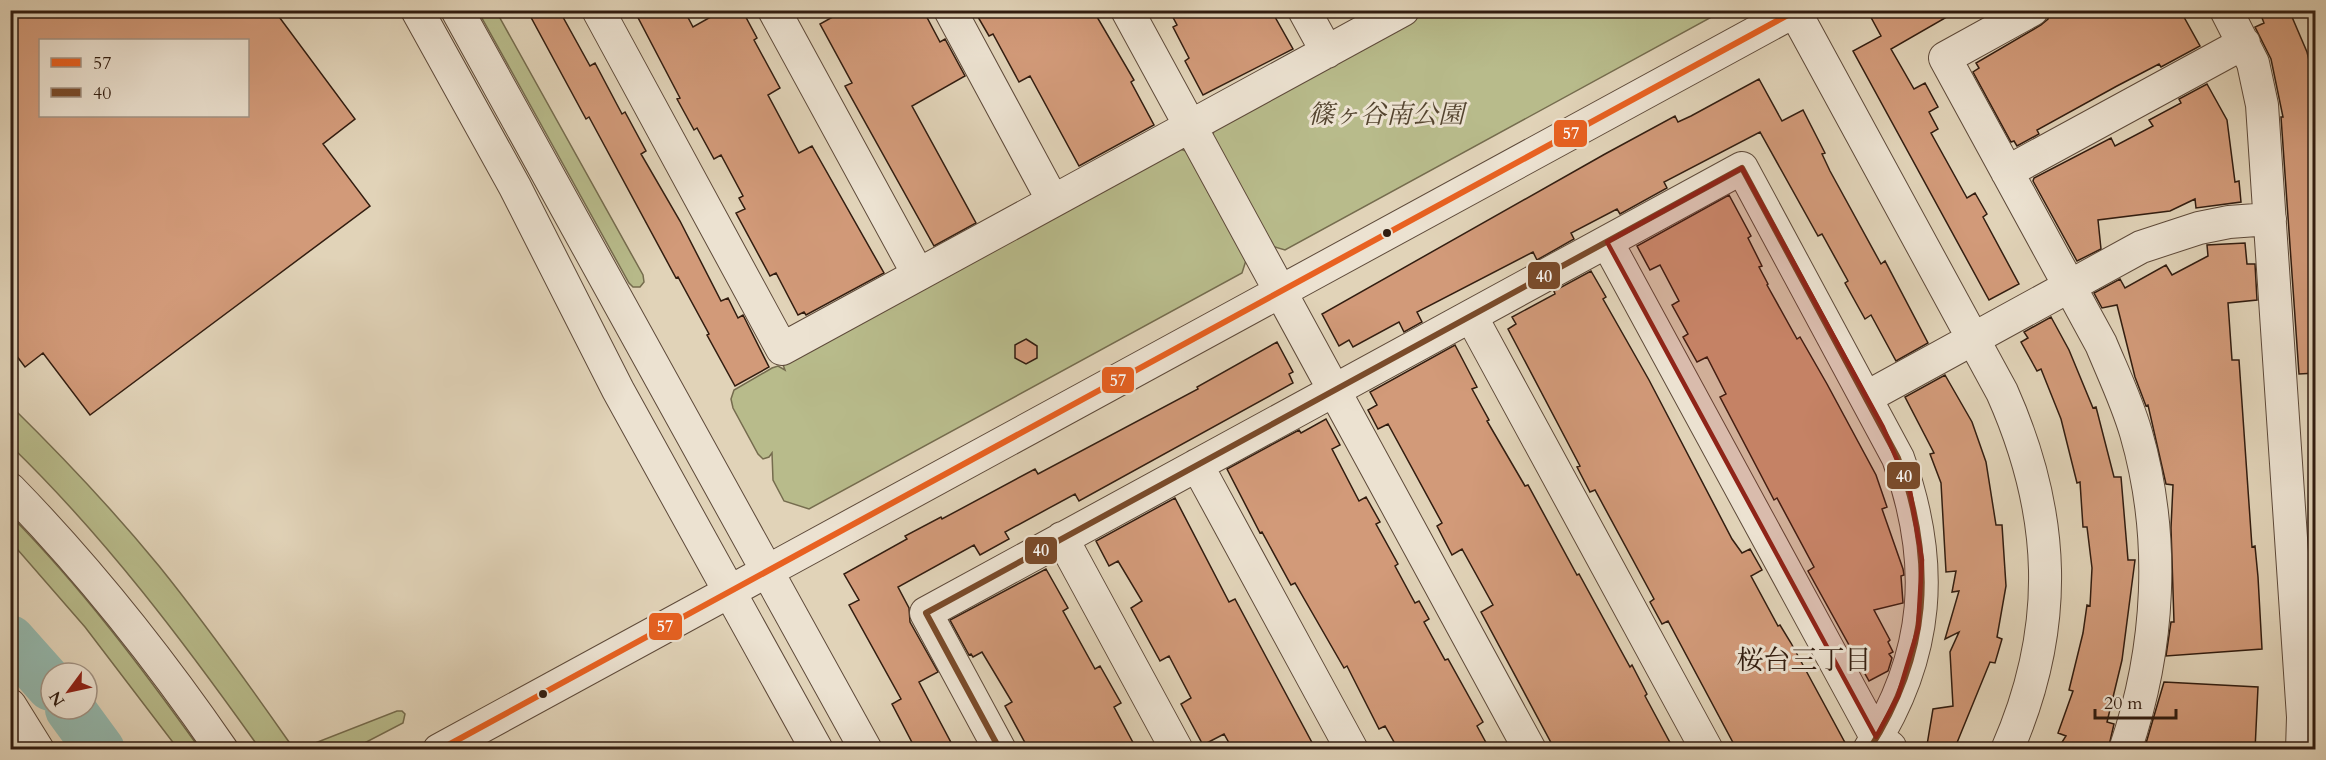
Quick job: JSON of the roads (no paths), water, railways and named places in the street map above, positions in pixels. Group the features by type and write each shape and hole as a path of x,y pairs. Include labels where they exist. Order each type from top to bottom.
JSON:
{"street":[{"path":"417,10 515,187 618,390 817,750"},
{"path":"456,10 866,750"},
{"path":"598,10 782,349 1403,10"},
{"path":"774,10 918,274"},
{"path":"950,10 1053,201"},
{"path":"1127,10 1530,750"},
{"path":"1304,10 1327,52"},
{"path":"2032,10 1945,58 2100,344 2120,388 2136,434 2147,481 2154,529 2156,578 2153,626 2146,674 2135,722 2125,750"},
{"path":"2226,10 2244,43 2259,84 2262,105 2302,717 2302,750"},
{"path":"439,750 1795,11 2002,392 2018,427 2032,473 2044,539 2046,577 2044,615 2030,690 2007,750"},
{"path":"2007,172 2244,43"},
{"path":"1000,750 926,613 1742,168 1867,397 1898,458 1910,491 1918,525 1922,560 1922,595 1918,629 1910,663 1880,746"},
{"path":"1867,397 2141,248 2170,237 2229,222 2270,219"},
{"path":"1606,242 1880,746"},
{"path":"1471,316 1707,750"},
{"path":"1197,465 1352,750"},
{"path":"10,489 113,603 187,698 222,750"},
{"path":"1062,538 1177,750"},
{"path":"10,705 38,750"}],"waterway":[{"path":"10,640 39,673"},
{"path":"79,721 100,750"}],"district":[{"name":"桜台三丁目","path":"1804,660"}],"park label":[{"name":"篠ヶ谷南公園","path":"1386,114"}]}
